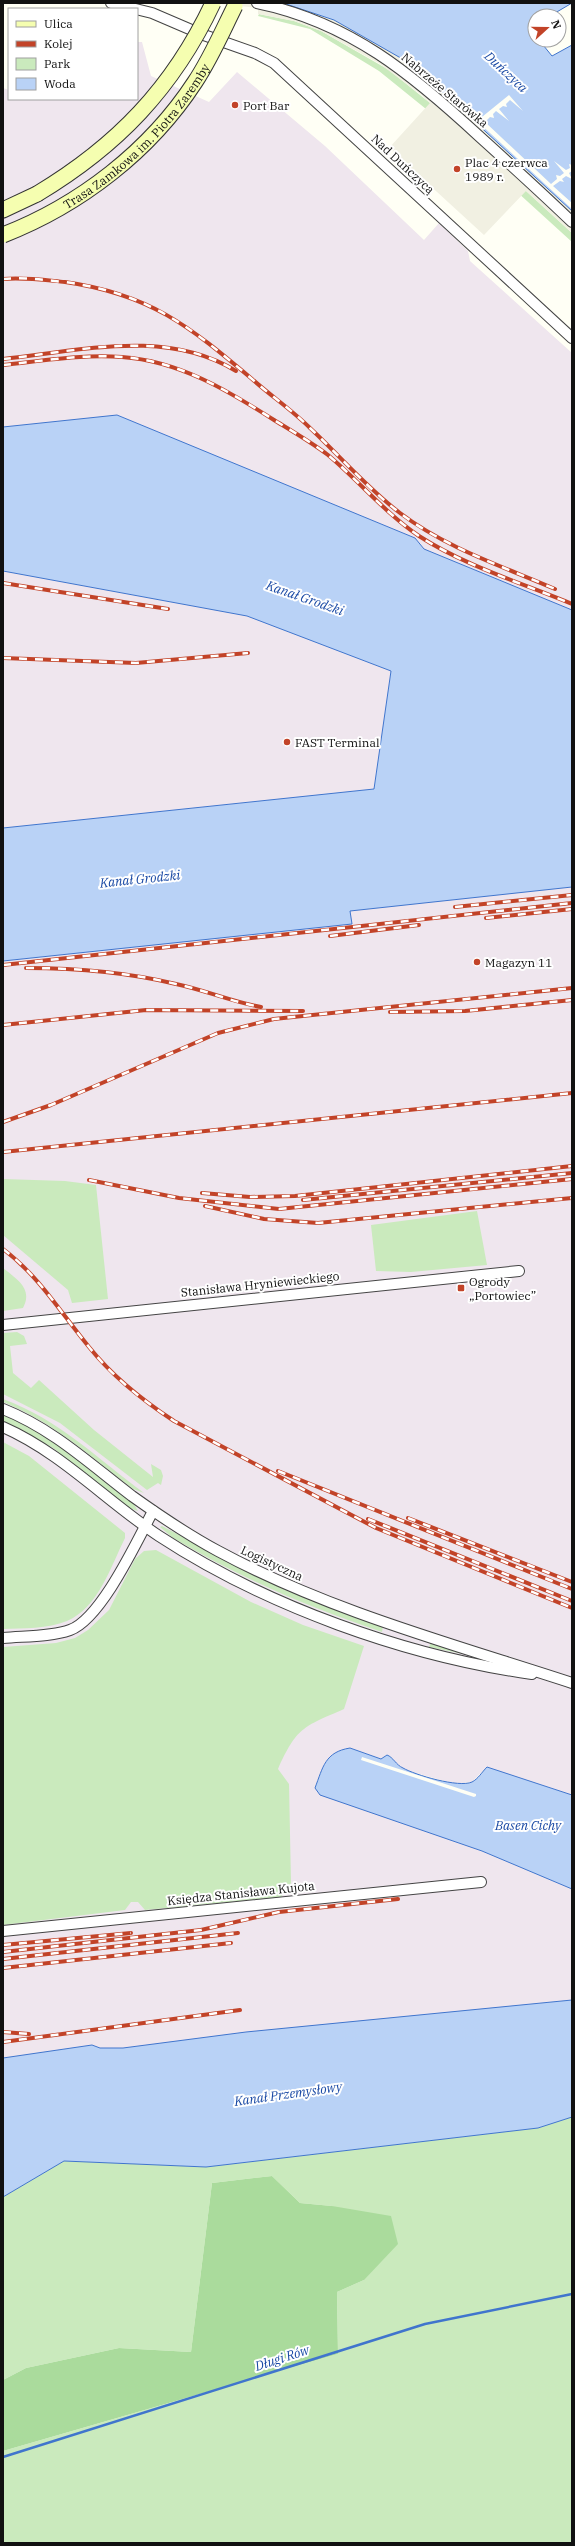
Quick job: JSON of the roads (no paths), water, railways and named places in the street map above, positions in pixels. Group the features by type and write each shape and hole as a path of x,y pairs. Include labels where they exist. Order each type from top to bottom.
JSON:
{"main road":[{"name":"Trasa Zamkowa im. Piotra Zaremby","path":"3,210 37,194 72,173 128,126 155,98 170,77 193,41 213,3"},
{"name":"Trasa Zamkowa im. Piotra Zaremby","path":"3,235 70,202 114,170 143,145 171,114 196,81 236,3"}],"street":[{"name":"Nad Duńczycą","path":"112,3 132,8"},
{"name":"Nabrzeże Starówka","path":"257,3 294,12 322,22 395,64 452,112 572,222"},
{"name":"Nad Duńczycą","path":"138,10 255,53 279,66 572,338"},
{"name":"Stanisława Hryniewieckiego","path":"3,1325 519,1271"},
{"name":"Logistyczna","path":"3,1409 53,1434 153,1511 218,1551 296,1589 371,1616 572,1683"},
{"name":"Logistyczna","path":"3,1427 53,1455 145,1526 192,1556 252,1588 326,1619 451,1659 561,1680"},
{"path":"3,1638 62,1632 78,1626 87,1620 100,1604 153,1511"},
{"name":"Księdza Stanisława Kujota","path":"3,1931 481,1882"}],"water":[{"name":"Duńczyca","path":"283,3 572,3 564,8 527,8 527,48 546,48 552,56 572,45 572,211 413,65 334,20"},
{"name":"Kanał Grodzki","path":"117,415 415,538 424,549 572,610 572,887 350,911 352,924 3,961 3,828 374,789 391,671 247,616 3,571 3,427"},
{"name":"Basen Cichy","path":"350,1748 381,1759 387,1755 391,1757 398,1765 409,1771 437,1780 457,1783 472,1782 487,1767 572,1795 572,1889 482,1851 320,1795 315,1788 320,1773 326,1762 335,1753"},
{"name":"Kanał Przemysłowy","path":"572,2000 572,2117 538,2128 206,2167 64,2161 3,2197 3,2058 92,2045 100,2048 123,2048 246,2032"}],"waterway":[{"name":"Długi Rów","path":"3,2457 425,2324 572,2294"}],"railway":[{"path":"3,279 19,278 65,282 95,287 145,304 167,315 208,343 296,415 365,483 400,513 436,536 475,556 555,589"},
{"path":"3,359 92,348 152,346 181,350 209,358 236,371"},
{"path":"3,365 77,357 107,356 143,360 163,364 183,371 238,398 322,450 383,507 419,536 437,547 474,565 572,604"},
{"path":"3,583 168,609"},
{"path":"3,658 136,663 248,653"},
{"path":"455,907 572,895"},
{"path":"3,965 572,903"},
{"path":"486,918 572,909"},
{"path":"330,936 419,925"},
{"path":"26,968 83,970 139,976 261,1007"},
{"path":"3,1122 51,1105 218,1033 274,1019 572,988"},
{"path":"390,1012 465,1011 572,1000"},
{"path":"3,1025 146,1010 303,1011"},
{"path":"3,1152 572,1093"},
{"path":"202,1193 250,1197 295,1196 572,1166"},
{"path":"303,1200 572,1173"},
{"path":"89,1180 179,1198 279,1209 572,1179"},
{"path":"205,1206 264,1219 318,1223 572,1198"},
{"path":"3,1249 39,1283 98,1358 139,1396 174,1421 376,1528 572,1608"},
{"path":"278,1471 572,1589"},
{"path":"408,1518 572,1582"},
{"path":"368,1519 572,1601"},
{"path":"3,1952 201,1930 279,1912 398,1899"},
{"path":"3,1945 131,1933"},
{"path":"3,1959 238,1933"},
{"path":"3,1968 231,1943"},
{"path":"3,2042 240,2010"},
{"path":"3,2032 29,2034"}],"place":[{"name":"Port Bar","path":"235,105"},
{"name":"Plac 4 czerwca 1989 r.","path":"457,169"},
{"name":"FAST Terminal","path":"287,742"},
{"name":"Magazyn 11","path":"477,962"},
{"name":"Ogrody „Portowiec”","path":"461,1288"}]}
